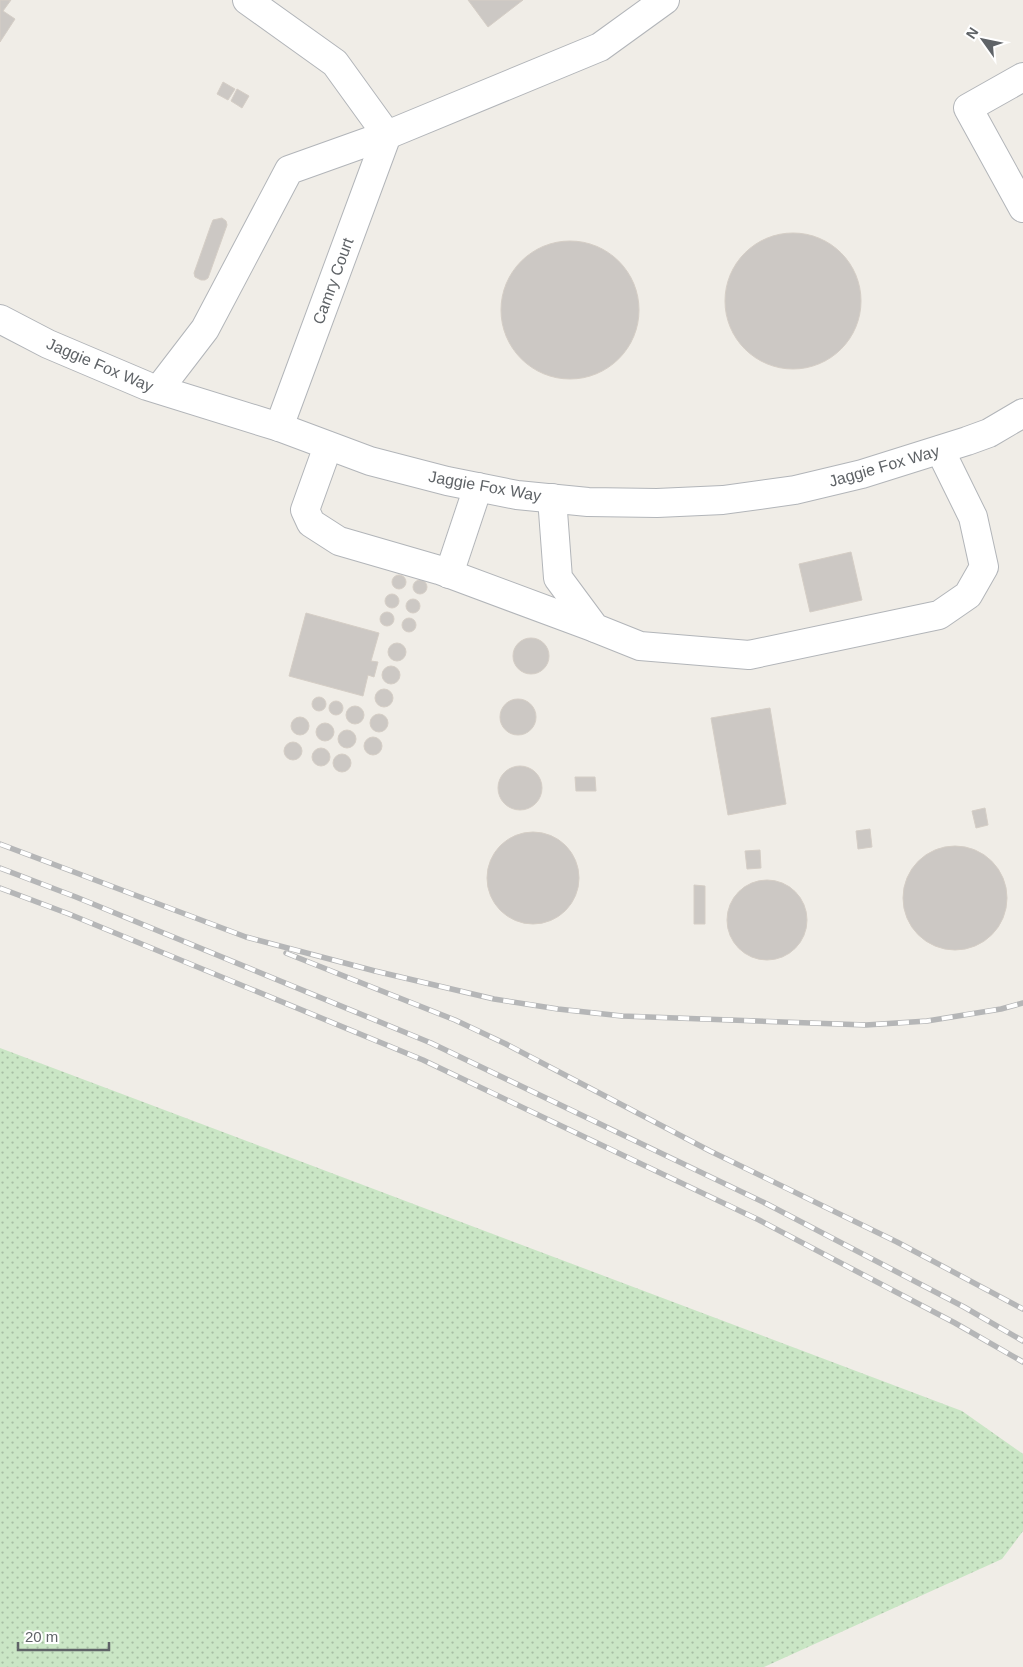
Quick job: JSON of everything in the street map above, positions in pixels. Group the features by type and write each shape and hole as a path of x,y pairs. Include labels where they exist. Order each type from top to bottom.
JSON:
{"street":[{"path":"247,0 335,62 387,135"},
{"path":"159,390 205,329 289,170 387,135 600,47 665,0"},
{"path":"1023,77 968,108 1023,208"},
{"name":"Camry Court","path":"279,427 387,135"},
{"name":"Jaggie Fox Way","path":"0,319 48,344 159,390 279,427 370,461 447,481 517,495 588,502 657,503 723,500 795,490 862,474 940,450 989,433 1023,413"},
{"path":"328,446 305,510 311,523 339,541 449,574 640,646 750,655 939,616 968,595 984,567 973,517 940,450"},
{"path":"449,574 478,487"},
{"path":"552,498 558,578 595,628"}],"green space":[{"path":"0,1048 962,1411 1023,1454 1023,1531 1002,1559 764,1667 0,1667"}],"building":[{"path":"0,0 11,0 3,11 15,19 0,42"},
{"path":"468,0 523,0 488,27"},
{"path":"223,82 235,89 228,100 217,94"},
{"path":"237,89 249,96 242,108 231,101"},
{"path":"222,218 226,221 227,225 208,278 201,280 195,277 194,273 213,220"},
{"path":"793,233 819,238 831,244 841,253 850,263 856,275 861,301 856,327 850,339 841,349 831,358 819,364 793,369 767,364 755,358 745,349 736,339 730,327 725,301 730,275 736,263 745,253 755,244 767,238"},
{"path":"570,241 596,246 619,261 634,284 639,310 634,336 619,359 596,374 570,379 544,374 521,359 506,336 501,310 506,284 521,261 544,246"},
{"path":"851,552 862,600 810,612 799,564"},
{"path":"399,575 404,577 406,582 404,587 399,589 394,587 392,582 394,577"},
{"path":"417,580 423,580 427,587 423,594 417,594 413,590 413,584"},
{"path":"392,594 397,596 399,601 397,606 392,608 387,606 385,601 387,596"},
{"path":"413,599 418,601 420,606 418,611 413,613 408,611 406,606 408,601"},
{"path":"387,612 392,614 394,619 392,624 387,626 382,624 380,619 382,614"},
{"path":"306,613 379,633 371,661 378,662 374,677 368,675 363,696 289,676"},
{"path":"406,618 412,618 416,625 412,632 406,632 402,628 402,622"},
{"path":"531,638 538,639 544,643 548,649 548,663 544,669 538,673 531,674 524,673 518,669 514,663 513,656 514,649 518,643 524,639"},
{"path":"393,643 401,643 406,648 404,659 393,661 388,656 388,648"},
{"path":"387,666 395,666 400,671 398,682 387,684 382,679 382,671"},
{"path":"380,689 388,689 393,694 391,705 380,707 375,702 375,694"},
{"path":"316,697 322,697 326,704 322,711 316,711 312,707 312,701"},
{"path":"518,699 525,700 531,704 535,710 535,724 531,730 525,734 518,735 511,734 505,730 501,724 500,717 501,710 505,704 511,700"},
{"path":"336,701 341,703 343,708 341,713 336,715 331,713 329,708 331,703"},
{"path":"351,706 359,706 364,711 362,722 351,724 346,719 346,711"},
{"path":"770,708 786,804 728,815 711,718"},
{"path":"375,714 383,714 388,719 386,730 375,732 370,727 370,719"},
{"path":"296,717 304,717 309,722 307,733 296,735 291,730 291,722"},
{"path":"321,723 329,723 334,728 332,739 321,741 316,736 316,728"},
{"path":"343,730 351,730 356,735 354,746 343,748 338,743 338,735"},
{"path":"369,737 377,737 382,742 380,753 369,755 364,750 364,742"},
{"path":"289,742 297,742 302,747 300,758 289,760 284,755 284,747"},
{"path":"317,748 325,748 330,753 328,764 317,766 312,761 312,753"},
{"path":"338,754 346,754 351,759 349,770 338,772 333,767 333,759"},
{"path":"516,766 524,766 536,772 542,788 536,804 524,810 516,810 504,804 498,792 498,784 504,772"},
{"path":"575,777 595,777 596,791 576,791"},
{"path":"985,808 988,825 976,828 972,811"},
{"path":"870,829 872,847 858,849 856,831"},
{"path":"533,832 551,835 566,845 576,860 579,878 576,896 566,911 551,921 533,924 515,921 500,911 490,896 487,878 490,860 500,845 515,835"},
{"path":"955,846 975,850 992,861 1003,878 1007,898 1003,918 992,935 975,946 955,950 935,946 918,935 907,918 903,898 907,878 918,861 935,850"},
{"path":"760,850 761,868 747,869 745,851"},
{"path":"767,880 782,883 795,892 804,905 807,920 804,935 795,948 782,957 767,960 752,957 739,948 730,935 727,920 730,905 739,892 752,883"},
{"path":"694,885 705,886 705,924 694,924"}],"railway":[{"path":"0,844 246,937 375,971 494,999 558,1009 622,1016 866,1025 927,1021 1001,1009 1023,1003"},
{"path":"0,868 76,897 431,1043 767,1204 964,1307 1023,1341"},
{"path":"0,888 69,914 423,1060 759,1220 955,1323 1023,1362"},
{"path":"286,953 455,1020 506,1044 710,1151 897,1242 1023,1309"}]}
